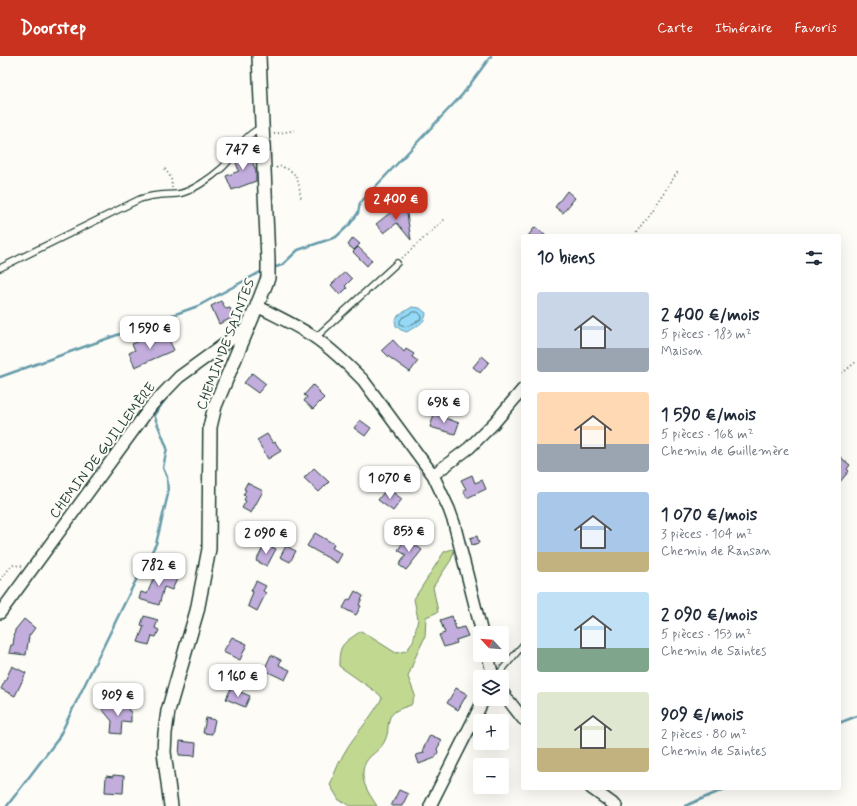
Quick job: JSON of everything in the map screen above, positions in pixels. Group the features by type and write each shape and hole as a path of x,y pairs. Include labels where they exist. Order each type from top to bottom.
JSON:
{"street":[{"name":"CHEMIN DE SAINTES","path":"171,806 164,752 165,733 168,711 197,611 209,549 210,426 214,406 268,278 259,56"},
{"path":"257,306 315,338 337,355 363,380 432,474 454,523 480,626"},
{"name":"CHEMIN DE GUILLEMÈRE","path":"0,613 152,405 179,377 248,327"},
{"path":"432,474 469,448 494,424 521,391"},
{"path":"509,701 521,716"},
{"path":"430,806 480,706"},
{"path":"594,790 616,806"}],"lane":[{"path":"0,268 140,199 151,195 178,194 193,188 222,168 253,130 263,131"},
{"path":"315,338 397,263"},
{"path":"502,670 521,647"}],"path":[{"path":"263,131 296,130"},
{"path":"264,172 280,166 291,170 296,175 299,182 302,199"},
{"path":"165,169 172,184 172,194"},
{"path":"635,234 679,170"},
{"path":"397,263 445,218"},
{"path":"841,374 857,361"},
{"path":"0,580 12,565 23,567 30,572"}],"green space":[{"path":"452,549 454,551 451,560 433,587 438,612 426,617 425,637 408,677 415,695 411,705 397,710 392,714 390,717 387,736 383,744 368,759 363,769 364,784 377,806 351,806 339,800 330,785 338,764 346,750 382,698 379,694 339,666 341,648 346,642 361,631 396,653 406,651 413,642 418,619 414,599 444,552"}],"water":[{"path":"412,307 420,308 426,313 426,317 420,324 407,332 401,330 396,326 395,320 399,315"}],"building":[{"path":"246,145 256,171 256,181 232,190 226,176 239,171 235,160"},
{"path":"567,191 575,198 563,213 555,207"},
{"path":"406,207 411,240 397,223 384,233 376,224 396,208"},
{"path":"535,227 544,234 530,234"},
{"path":"353,238 360,244 354,250 348,245"},
{"path":"358,247 372,260 367,266 353,252"},
{"path":"345,272 352,279 345,286 347,288 340,295 331,285"},
{"path":"221,301 226,309 230,308 234,317 219,324 211,306"},
{"path":"151,336 154,342 167,336 174,350 135,367 129,353 135,350 132,344"},
{"path":"393,340 404,352 406,349 414,354 412,357 418,361 410,372 382,350"},
{"path":"482,356 489,362 480,373 473,367"},
{"path":"252,373 266,384 258,393 244,383"},
{"path":"313,385 324,398 313,409 304,401 307,397 304,395"},
{"path":"434,414 459,423 455,434 430,427"},
{"path":"360,420 371,428 365,436 354,428"},
{"path":"267,434 281,451 268,459 257,440"},
{"path":"841,458 850,465 847,469 849,471 841,481"},
{"path":"314,468 329,482 319,492 304,478"},
{"path":"472,475 475,483 482,480 486,489 467,498 463,490 466,489 461,480"},
{"path":"247,483 263,491 251,513 242,508 246,501 244,500 246,496 243,495 246,490 244,489"},
{"path":"387,488 402,499 393,511 378,500"},
{"path":"315,533 334,544 332,548 342,554 337,563 307,546"},
{"path":"477,536 479,543 472,545 470,538"},
{"path":"406,538 422,550 406,570 399,565 406,555 398,550"},
{"path":"265,544 276,549 267,566 256,561"},
{"path":"286,546 296,551 290,562 280,557"},
{"path":"158,568 178,577 172,590 164,587 159,605 139,599 141,592 147,594"},
{"path":"256,581 266,586 263,591 266,593 257,611 248,606 253,592 251,591"},
{"path":"355,591 363,596 359,605 361,606 356,615 343,608"},
{"path":"144,616 158,620 155,628 159,630 156,637 152,636 149,645 138,642 144,626 141,625"},
{"path":"452,616 456,629 464,627 468,636 456,640 457,643 444,647 439,635 445,633 440,620"},
{"path":"24,619 35,628 29,636 26,655 9,653 11,645 13,645 15,630"},
{"path":"232,637 247,644 240,660 223,652"},
{"path":"271,655 281,660 279,665 290,670 285,680 264,670"},
{"path":"12,666 26,673 15,696 1,689"},
{"path":"231,688 250,696 245,707 226,699"},
{"path":"456,688 467,694 458,710 447,703"},
{"path":"109,702 114,707 121,707 126,703 129,711 131,712 131,722 122,721 121,734 111,733 112,721 102,709"},
{"path":"206,718 215,720 212,734 203,733"},
{"path":"430,735 442,740 437,749 438,752 435,758 419,764 416,755 424,753 423,749"},
{"path":"180,741 196,743 195,756 179,755"},
{"path":"113,775 124,776 123,793 105,792 106,776 113,777"},
{"path":"399,790 408,794 402,806 391,806"}],"waterway":[{"path":"273,268 282,265 298,250 336,237 350,224 358,213 360,203 462,95 491,56"},
{"path":"0,377 198,306 264,270"},
{"path":"259,285 262,271"},
{"path":"236,329 245,319"},
{"path":"7,806 58,739 134,584 156,544 168,494 167,477 163,468 167,448 154,415 168,396"},
{"path":"841,722 857,716"},
{"path":"685,806 722,790"}]}
